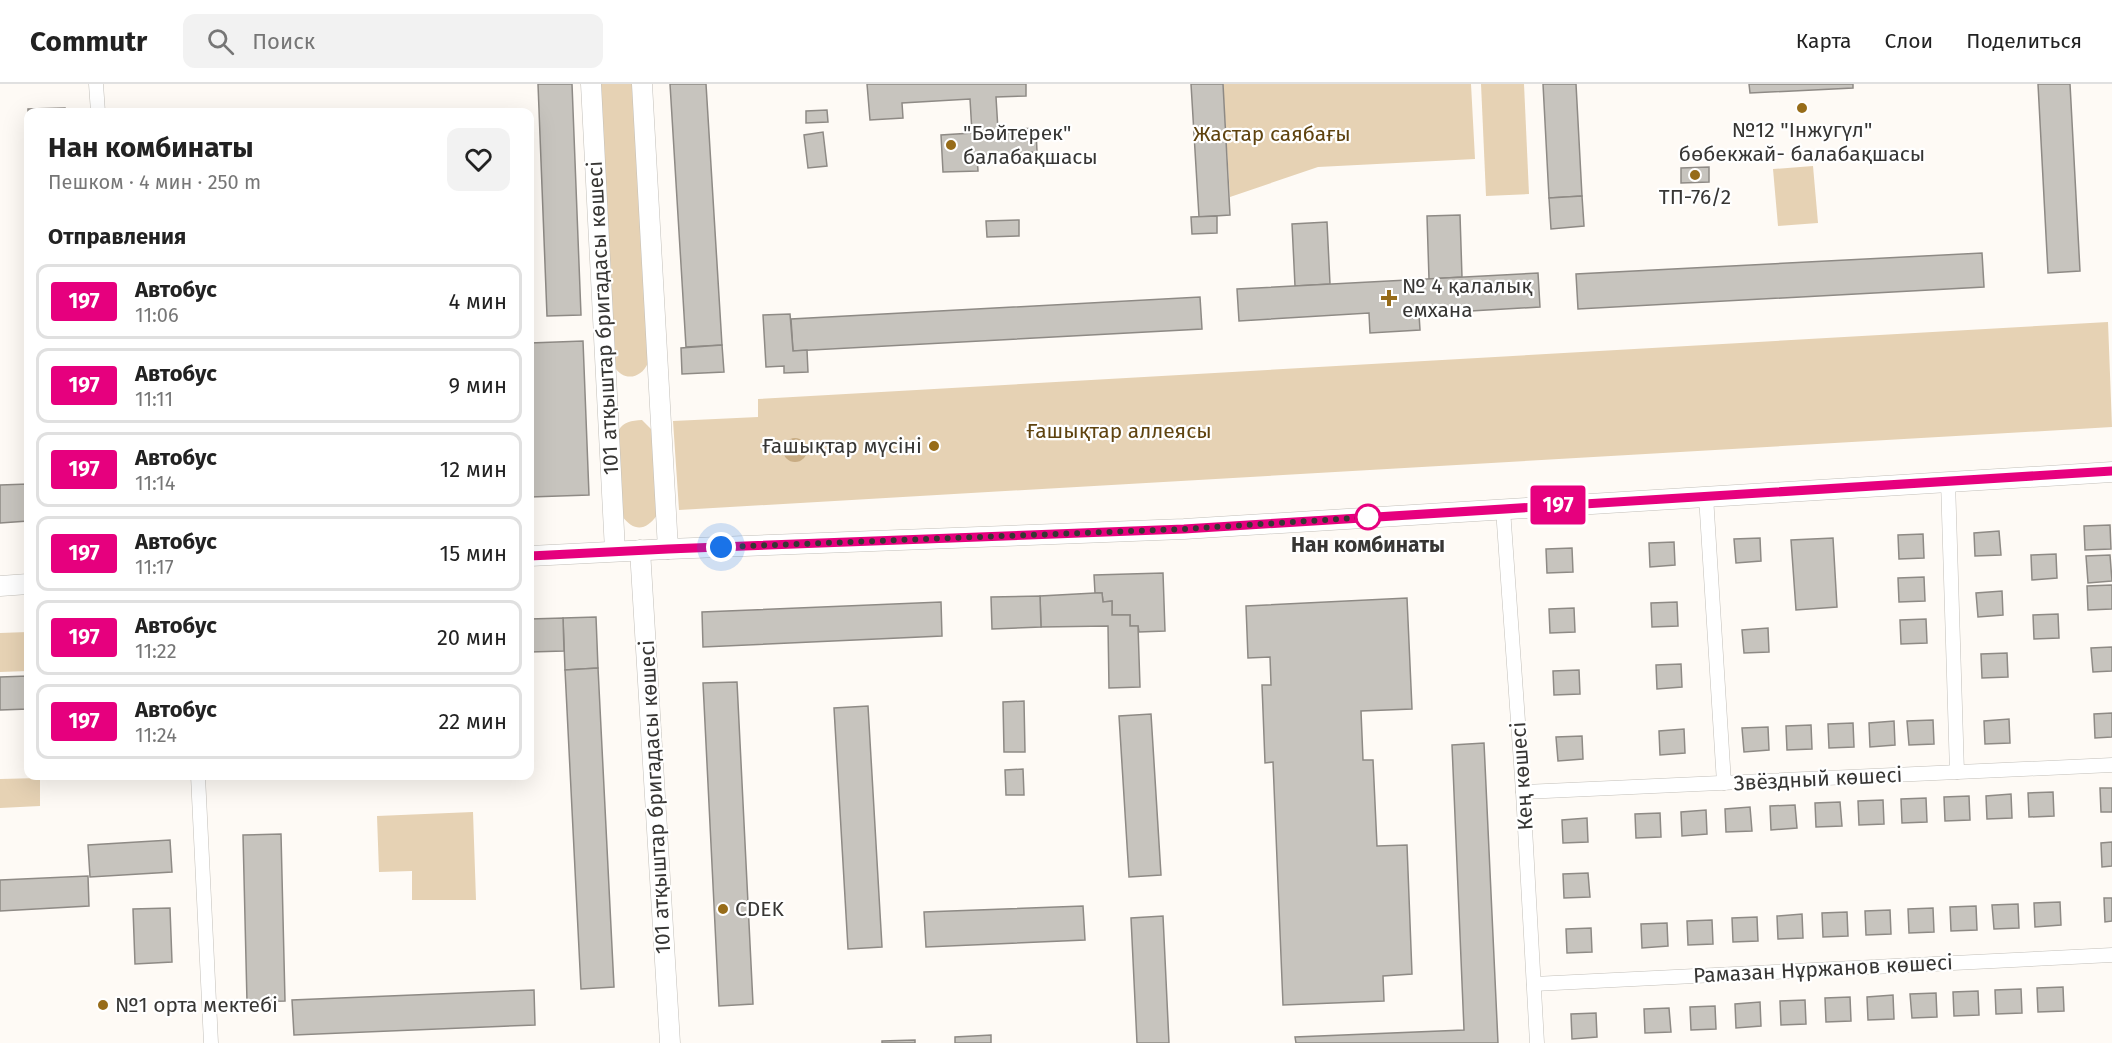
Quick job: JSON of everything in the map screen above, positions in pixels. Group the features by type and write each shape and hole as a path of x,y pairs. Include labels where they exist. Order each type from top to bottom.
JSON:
{"street":[{"path":"96,84 98,108"},
{"name":"101 атқыштар бригадасы көшесі","path":"591,84 615,551"},
{"path":"642,84 668,549"},
{"path":"534,556 1184,529 2112,471"},
{"path":"1948,481 1957,772"},
{"path":"1706,496 1724,783"},
{"name":"Кең көшесі","path":"1503,509 1538,1043"},
{"name":"101 атқыштар бригадасы көшесі","path":"640,550 670,1043"},
{"path":"0,586 24,584"},
{"name":"Звёздный көшесі","path":"1523,792 2112,765"},
{"path":"198,780 211,1043"},
{"name":"Рамазан Нұржанов көшесі","path":"1534,984 2112,955"}],"green space":[{"path":"600,84 634,84 648,363 641,372 632,376 622,375 614,366"},
{"name":"Жастар саябағы","path":"1223,84 1471,84 1475,159 1318,167 1230,197"},
{"path":"1481,84 1524,84 1529,194 1486,196"},
{"path":"1813,166 1818,223 1778,226 1773,169"},
{"name":"Ғашықтар аллеясы","path":"2108,322 2112,427 679,510 673,421 758,417 758,399"},
{"path":"642,420 652,430 657,515 644,527 635,527 622,516 618,431 625,423"},
{"path":"24,632 24,671 0,672 0,633"},
{"path":"0,779 40,780 40,806 0,808"},
{"path":"473,812 476,900 412,900 412,871 379,872 377,816"}],"shaded area":[{"path":"795,438 803,442 807,450 803,458 795,462 787,458 783,450 787,442"}],"building":[{"path":"538,84 572,84 581,315 547,316"},
{"path":"670,84 706,84 722,345 686,347"},
{"path":"867,84 1026,84 1026,96 996,97 998,130 1036,128 1037,152 977,155 978,171 943,172 941,135 972,133 970,99 902,103 903,118 870,120"},
{"path":"1191,84 1223,84 1230,215 1199,217"},
{"path":"1543,84 1576,84 1582,196 1549,198"},
{"path":"1749,84 1853,84 1853,88 1750,93"},
{"path":"2038,84 2070,84 2080,271 2048,273"},
{"path":"827,110 828,122 806,123 806,111"},
{"path":"823,132 827,166 808,168 804,135"},
{"name":"ТП-76/2","path":"1709,167 1709,182 1681,183 1681,168"},
{"path":"1582,196 1584,226 1551,229 1549,198"},
{"path":"1460,215 1462,277 1429,279 1427,216"},
{"path":"1217,216 1217,233 1192,234 1191,217"},
{"path":"1019,220 1019,236 987,237 986,221"},
{"path":"1327,222 1330,284 1295,286 1292,224"},
{"path":"1982,253 1984,287 1578,309 1576,274"},
{"name":"№ 4 қалалық емхана","path":"1538,273 1540,307 1419,314 1420,330 1370,333 1369,313 1239,321 1237,289"},
{"path":"1200,297 1202,329 793,351 791,319"},
{"path":"790,314 793,351 807,350 808,372 784,373 784,366 766,367 763,315"},
{"path":"583,341 589,495 534,497 534,343"},
{"path":"722,345 724,372 682,374 681,348"},
{"path":"24,484 24,521 0,523 0,485"},
{"path":"2110,525 2111,549 2085,550 2084,526"},
{"path":"1999,531 2001,555 1975,556 1974,533"},
{"path":"1923,534 1924,558 1899,559 1898,535"},
{"path":"1760,538 1761,561 1736,563 1734,539"},
{"path":"1833,538 1837,607 1796,610 1791,540"},
{"path":"1674,542 1675,565 1650,567 1649,543"},
{"path":"1572,548 1573,572 1547,573 1546,549"},
{"path":"2056,554 2057,578 2032,580 2031,555"},
{"path":"2110,555 2112,581 2088,583 2086,556"},
{"path":"1163,573 1165,631 1139,632 1138,626 1130,626 1130,615 1112,615 1112,601 1103,602 1102,593 1095,593 1094,575"},
{"path":"1924,577 1925,601 1899,602 1898,578"},
{"path":"2112,585 2112,609 2088,610 2087,586"},
{"path":"2002,591 2003,615 1978,617 1976,593"},
{"path":"1102,593 1103,602 1112,601 1112,615 1130,615 1130,626 1138,626 1140,687 1109,688 1108,626 1041,627 1040,596"},
{"path":"1040,596 1041,627 992,629 991,597"},
{"name":"Нан комбинаты","path":"1407,598 1412,709 1361,711 1363,760 1373,760 1377,846 1407,845 1412,974 1383,976 1384,1001 1283,1005 1273,762 1265,763 1262,685 1271,685 1270,657 1248,658 1246,606"},
{"path":"941,602 942,636 703,647 702,612"},
{"path":"1677,602 1678,626 1652,627 1651,603"},
{"path":"1574,608 1575,632 1550,633 1549,609"},
{"path":"2058,614 2059,638 2034,639 2033,615"},
{"path":"596,617 598,668 565,670 563,618"},
{"path":"563,618 564,651 534,652 534,619"},
{"path":"1926,619 1927,643 1901,644 1900,620"},
{"path":"1768,628 1769,652 1744,653 1742,630"},
{"path":"2112,647 2112,671 2093,672 2091,648"},
{"path":"2007,653 2008,677 1982,678 1981,654"},
{"path":"1681,664 1682,687 1657,689 1656,665"},
{"path":"598,668 614,987 581,989 565,670"},
{"path":"1579,670 1580,694 1554,695 1553,671"},
{"path":"24,676 24,709 0,710 0,677"},
{"path":"737,682 753,1004 719,1006 703,683"},
{"path":"1024,701 1025,752 1004,752 1003,702"},
{"path":"868,706 882,947 848,949 834,708"},
{"path":"2112,713 2112,737 2095,738 2094,714"},
{"path":"1151,714 1161,875 1129,877 1119,716"},
{"path":"2009,719 2010,743 1985,744 1984,721"},
{"path":"1933,720 1934,744 1909,745 1907,721"},
{"path":"1894,721 1895,745 1870,747 1869,723"},
{"path":"1853,723 1854,747 1829,748 1828,724"},
{"path":"1811,725 1812,749 1787,750 1786,726"},
{"path":"1768,727 1769,750 1744,752 1742,728"},
{"path":"1684,729 1685,753 1660,755 1659,731"},
{"path":"1582,736 1583,759 1558,761 1556,737"},
{"path":"1484,743 1498,1043 1296,1043 1295,1037 1464,1030 1452,745"},
{"path":"1023,769 1024,795 1006,795 1005,770"},
{"path":"2100,788 2112,788 2112,812 2101,812"},
{"path":"2053,792 2054,816 2029,817 2028,793"},
{"path":"2011,794 2012,818 1987,819 1986,796"},
{"path":"1969,796 1970,820 1945,821 1944,797"},
{"path":"1926,798 1927,822 1902,823 1901,799"},
{"path":"1883,800 1884,824 1859,825 1858,801"},
{"path":"1840,802 1842,826 1816,827 1815,803"},
{"path":"1795,805 1797,828 1771,830 1770,806"},
{"path":"1750,807 1752,831 1726,832 1725,809"},
{"path":"1706,810 1707,834 1682,836 1681,812"},
{"path":"1660,813 1661,837 1636,838 1635,814"},
{"path":"1587,818 1588,842 1563,843 1562,820"},
{"path":"281,834 285,1001 247,1002 243,835"},
{"path":"170,840 172,872 90,877 88,845"},
{"path":"2112,842 2112,866 2102,867 2101,843"},
{"path":"1588,873 1590,897 1564,898 1563,874"},
{"path":"88,876 89,906 0,911 0,880"},
{"path":"2104,898 2112,898 2112,921 2105,922"},
{"path":"2060,902 2061,925 2035,927 2034,903"},
{"path":"2018,904 2019,928 1994,929 1992,905"},
{"path":"1083,906 1085,940 926,947 924,912"},
{"path":"1976,906 1977,930 1951,931 1950,907"},
{"path":"170,908 172,962 135,964 133,909"},
{"path":"1933,908 1934,932 1909,933 1908,909"},
{"path":"1890,910 1891,934 1866,935 1865,911"},
{"path":"1847,912 1848,936 1823,937 1822,913"},
{"path":"1802,914 1803,938 1778,939 1777,916"},
{"path":"1163,916 1169,1043 1137,1043 1131,918"},
{"path":"1757,917 1758,941 1733,942 1732,918"},
{"path":"1712,920 1713,944 1688,945 1687,921"},
{"path":"1667,923 1668,946 1642,948 1641,924"},
{"path":"1591,928 1592,952 1567,953 1566,929"},
{"path":"2063,987 2064,1011 2038,1012 2037,988"},
{"path":"2021,989 2022,1013 1996,1014 1995,990"},
{"path":"534,990 535,1025 294,1035 292,1000"},
{"path":"1978,991 1979,1015 1954,1016 1953,992"},
{"path":"1936,993 1937,1017 1912,1018 1910,994"},
{"path":"1893,995 1894,1019 1868,1020 1867,997"},
{"path":"1850,997 1851,1021 1826,1022 1825,998"},
{"path":"1805,1000 1806,1024 1781,1025 1780,1001"},
{"path":"1760,1002 1761,1026 1736,1028 1735,1004"},
{"path":"1715,1006 1716,1029 1691,1030 1690,1007"},
{"path":"1669,1008 1671,1032 1645,1033 1644,1009"},
{"path":"1596,1013 1597,1037 1572,1039 1571,1014"},
{"path":"991,1035 991,1043 955,1043 955,1037"},
{"path":"915,1040 915,1043 882,1043 882,1041"}],"bus line":[{"name":"197","path":"534,556 1184,529 2112,471"}],"place":[{"name":"№12 \"Інжугүл\" бөбекжай- балабақшасы","path":"1802,108"},
{"name":"\"Бәйтерек\" балабақшасы","path":"951,145"},
{"name":"ТП-76/2","path":"1695,175"},
{"name":"№ 4 қалалық емхана","path":"1389,298"},
{"name":"Ғашықтар мүсіні","path":"934,446"},
{"name":"Нан комбинаты","path":"1368,517"},
{"name":"CDEK","path":"723,909"},
{"name":"№1 орта мектебі","path":"103,1005"}],"route":[{"path":"721,547 1184,529 1372,517 1368,517"}]}
